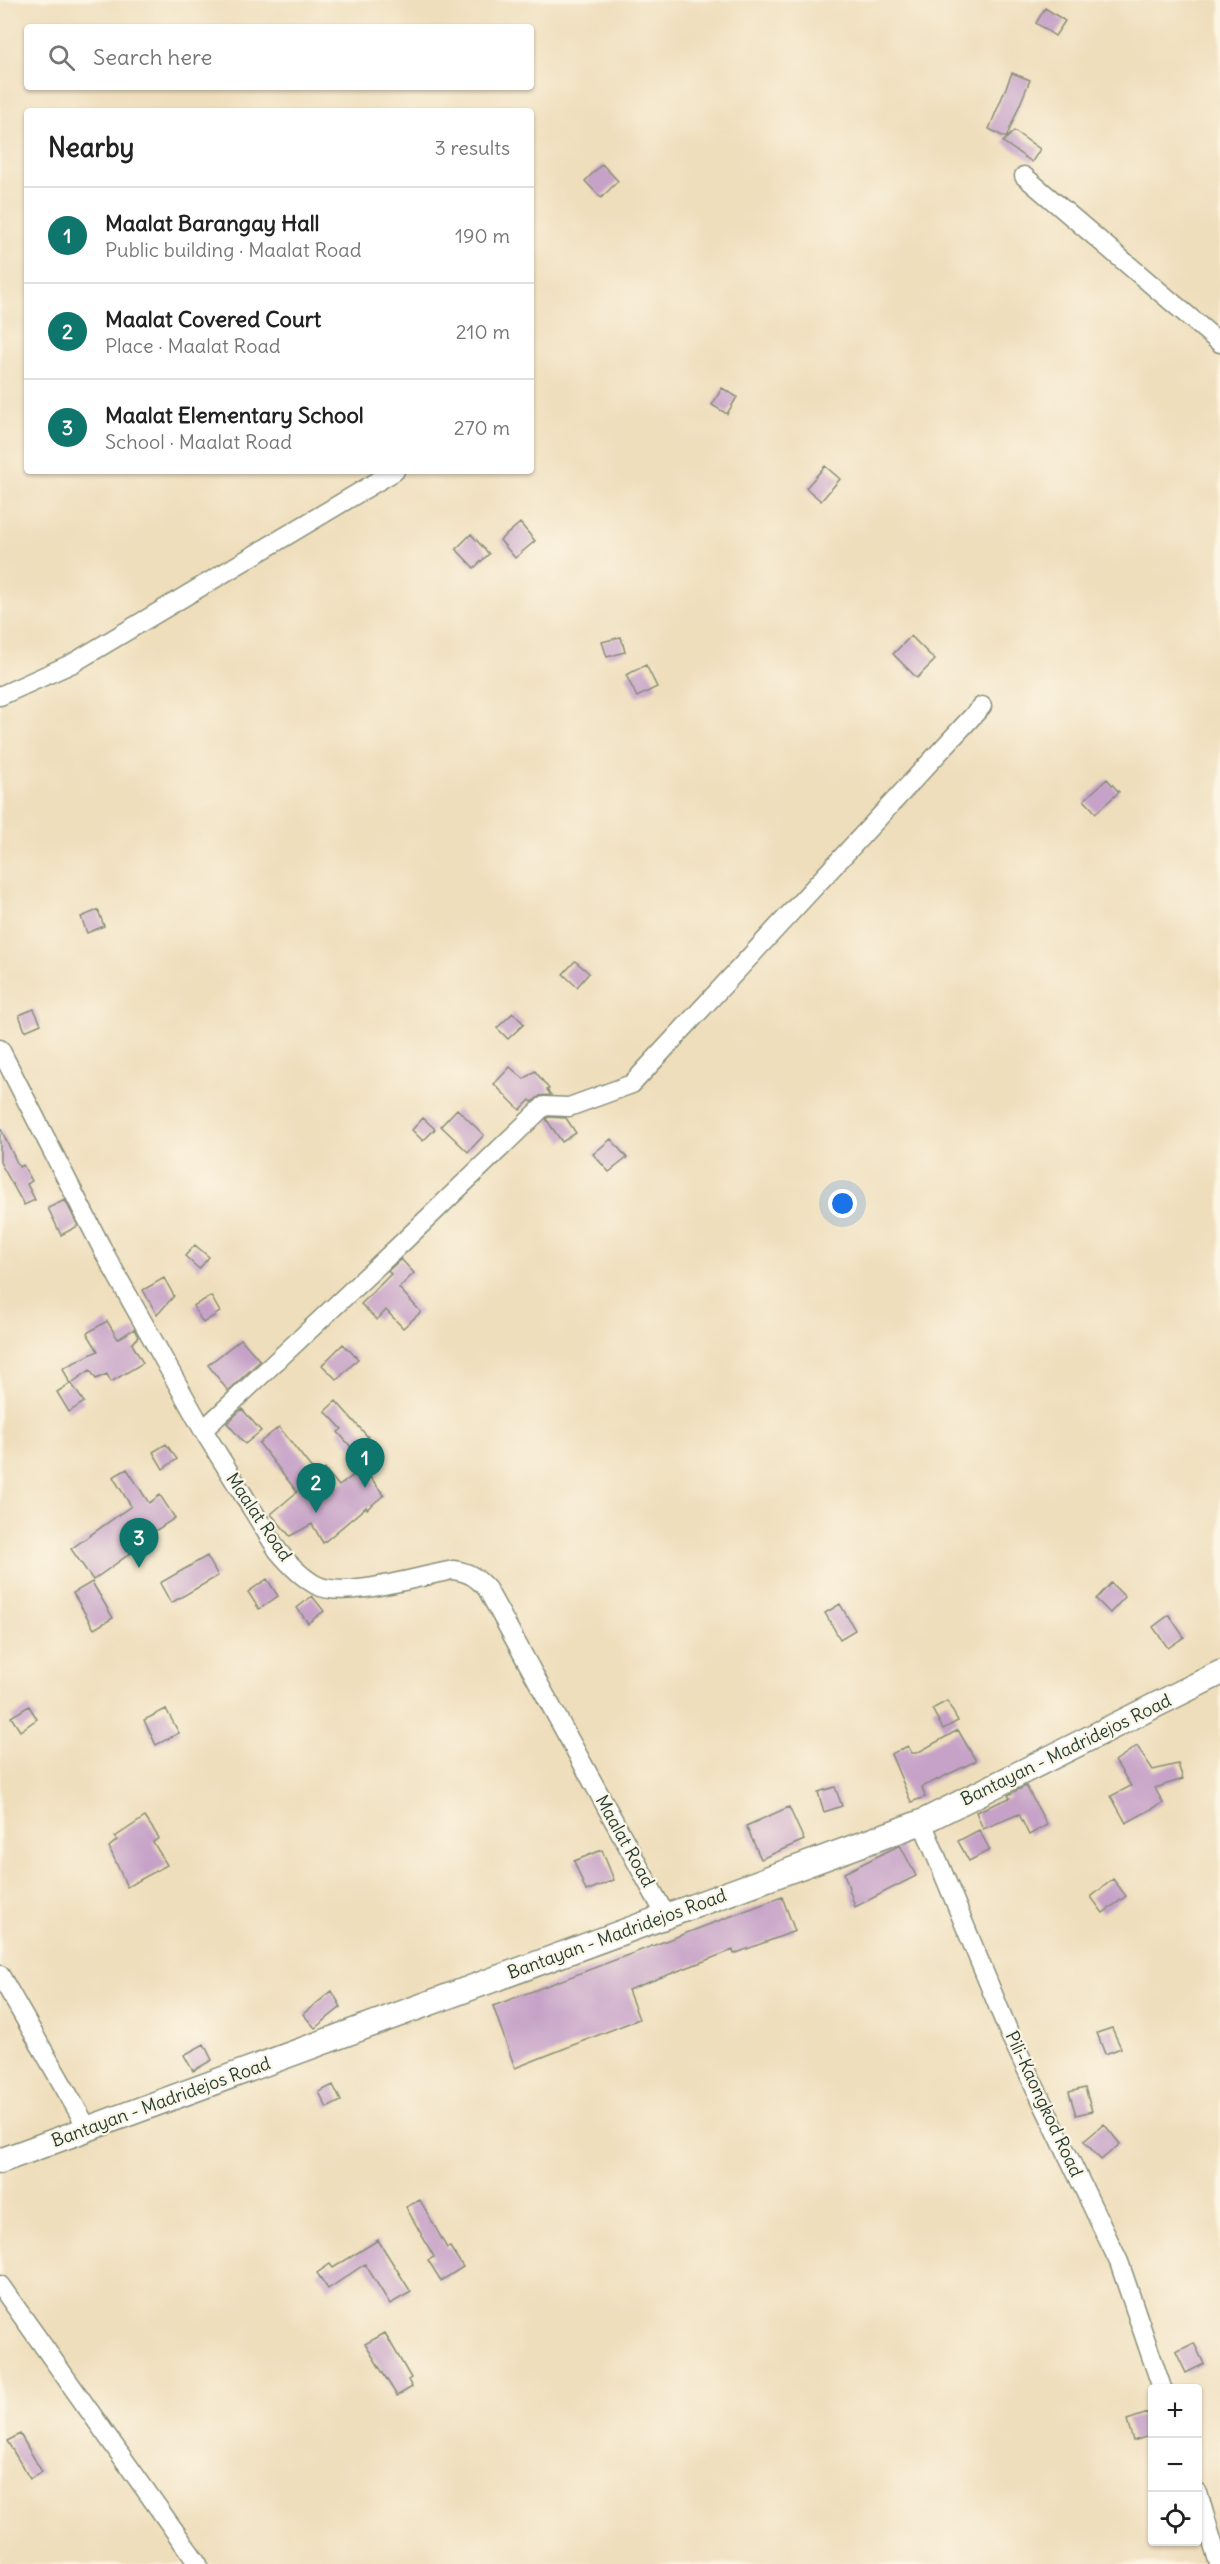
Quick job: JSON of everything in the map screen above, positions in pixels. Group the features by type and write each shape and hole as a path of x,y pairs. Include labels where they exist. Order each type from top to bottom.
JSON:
{"main road":[{"name":"Bantayan - Madridejos Road","path":"0,2162 922,1822 1220,1673"}],"street":[{"path":"1024,176 1220,343"},
{"path":"0,696 73,663 390,474"},
{"path":"203,1430 544,1106 569,1107 632,1084 982,706"},
{"name":"Maalat Road","path":"0,1049 106,1256 203,1430 278,1551 291,1566 318,1586 334,1590 352,1591 453,1570 467,1572 477,1578 487,1589 666,1916"},
{"name":"Pili-Kaongkod Road","path":"922,1822 1010,2034 1119,2262 1161,2384"},
{"path":"0,1975 88,2129"},
{"path":"0,2285 198,2564"},
{"path":"1202,2509 1219,2564"}],"building":[{"path":"1045,8 1065,21 1055,36 1036,23"},
{"path":"1012,73 1030,80 1006,138 989,129"},
{"path":"1014,131 1040,149 1032,162 1003,142"},
{"path":"602,164 618,181 601,198 585,181"},
{"path":"722,388 737,397 727,414 712,405"},
{"path":"825,466 840,479 821,501 806,488"},
{"path":"520,523 535,541 515,558 500,540"},
{"path":"471,534 489,554 474,568 456,549"},
{"path":"911,636 935,660 917,678 893,654"},
{"path":"621,637 625,652 607,657 602,642"},
{"path":"646,665 657,687 637,697 626,675"},
{"path":"1107,779 1119,792 1096,813 1084,800"},
{"path":"98,910 104,926 87,933 81,917"},
{"path":"575,961 589,973 577,987 563,974"},
{"path":"34,1009 41,1024 25,1031 19,1015"},
{"path":"513,1013 524,1024 508,1039 497,1028"},
{"path":"510,1067 524,1079 535,1071 551,1095 540,1096 532,1102 530,1100 520,1110 494,1084"},
{"path":"457,1109 484,1135 468,1152 441,1126"},
{"path":"548,1117 566,1118 576,1133 562,1142 546,1119"},
{"path":"423,1118 435,1129 423,1141 412,1130"},
{"path":"0,1127 19,1167 23,1165 32,1181 27,1184 35,1200 24,1205 0,1162"},
{"path":"611,1139 627,1158 609,1172 593,1154"},
{"path":"65,1200 78,1226 61,1235 48,1208"},
{"path":"195,1245 209,1257 199,1269 185,1256"},
{"path":"401,1259 414,1273 399,1288 421,1312 403,1328 386,1310 377,1320 361,1304 391,1274 388,1271"},
{"path":"164,1278 174,1296 157,1315 143,1290"},
{"path":"211,1296 220,1312 203,1323 193,1306"},
{"path":"107,1321 118,1339 134,1329 138,1337 132,1344 143,1363 111,1382 107,1374 96,1379 90,1370 70,1384 63,1368 98,1351 87,1333"},
{"path":"241,1339 260,1361 228,1391 208,1365"},
{"path":"343,1344 358,1359 337,1380 322,1365"},
{"path":"71,1383 84,1402 69,1412 57,1392"},
{"path":"336,1401 368,1437 358,1446 356,1443 351,1447 338,1432 342,1429 325,1411"},
{"path":"242,1409 261,1431 245,1444 227,1423"},
{"path":"279,1427 317,1475 325,1469 339,1486 363,1468 384,1495 323,1543 312,1524 290,1536 271,1514 297,1492 259,1443"},
{"path":"166,1444 177,1459 163,1469 153,1452"},
{"path":"127,1469 149,1503 160,1495 175,1518 132,1546 135,1550 93,1580 71,1549 131,1506 113,1477"},
{"path":"207,1556 218,1576 171,1603 160,1583"},
{"path":"267,1579 278,1596 259,1609 248,1592"},
{"path":"92,1582 113,1618 94,1629 73,1593"},
{"path":"1111,1583 1125,1597 1110,1613 1096,1599"},
{"path":"312,1596 324,1611 308,1623 297,1608"},
{"path":"840,1604 855,1630 840,1639 825,1613"},
{"path":"1169,1615 1184,1637 1168,1648 1153,1627"},
{"path":"947,1701 958,1721 943,1729 932,1709"},
{"path":"29,1706 37,1719 20,1731 11,1717"},
{"path":"166,1709 179,1733 156,1745 144,1720"},
{"path":"958,1730 976,1761 922,1787 925,1797 911,1802 891,1754 908,1746 912,1753 917,1753"},
{"path":"1137,1746 1153,1770 1178,1764 1183,1779 1155,1788 1163,1803 1126,1823 1111,1796 1131,1786 1115,1761"},
{"path":"1026,1786 1047,1825 1029,1835 1019,1814 983,1829 976,1812 1010,1798 1008,1795"},
{"path":"835,1787 842,1806 824,1812 818,1792"},
{"path":"789,1807 804,1840 761,1859 746,1826"},
{"path":"145,1817 159,1838 153,1842 167,1865 127,1887 109,1847 117,1840 115,1837"},
{"path":"979,1830 990,1850 969,1861 958,1841"},
{"path":"900,1845 916,1876 855,1907 844,1873"},
{"path":"602,1850 614,1880 586,1891 574,1861"},
{"path":"1113,1879 1126,1896 1103,1913 1091,1897"},
{"path":"782,1897 795,1931 734,1954 733,1950 628,1990 639,2019 515,2068 493,2006"},
{"path":"332,1991 341,2007 315,2028 303,2014"},
{"path":"1112,2028 1121,2048 1105,2054 1097,2033"},
{"path":"204,2044 212,2060 193,2071 184,2055"},
{"path":"333,2085 341,2101 327,2108 319,2092"},
{"path":"1085,2088 1092,2111 1076,2115 1069,2092"},
{"path":"1104,2124 1120,2144 1101,2160 1084,2141"},
{"path":"420,2200 447,2248 450,2247 463,2267 441,2281 428,2260 434,2257 406,2207"},
{"path":"378,2240 411,2292 390,2304 365,2264 328,2289 317,2273 330,2264 333,2268"},
{"path":"385,2333 411,2378 408,2380 412,2387 397,2396 365,2344"},
{"path":"1194,2343 1204,2364 1186,2373 1176,2352"},
{"path":"1148,2413 1148,2436 1133,2441 1127,2420"},
{"path":"20,2434 42,2472 30,2479 7,2441"}],"place":[{"name":"Maalat Barangay Hall","path":"365,1488"},
{"name":"Maalat Covered Court","path":"316,1513"},
{"name":"Maalat Elementary School","path":"139,1568"}]}
